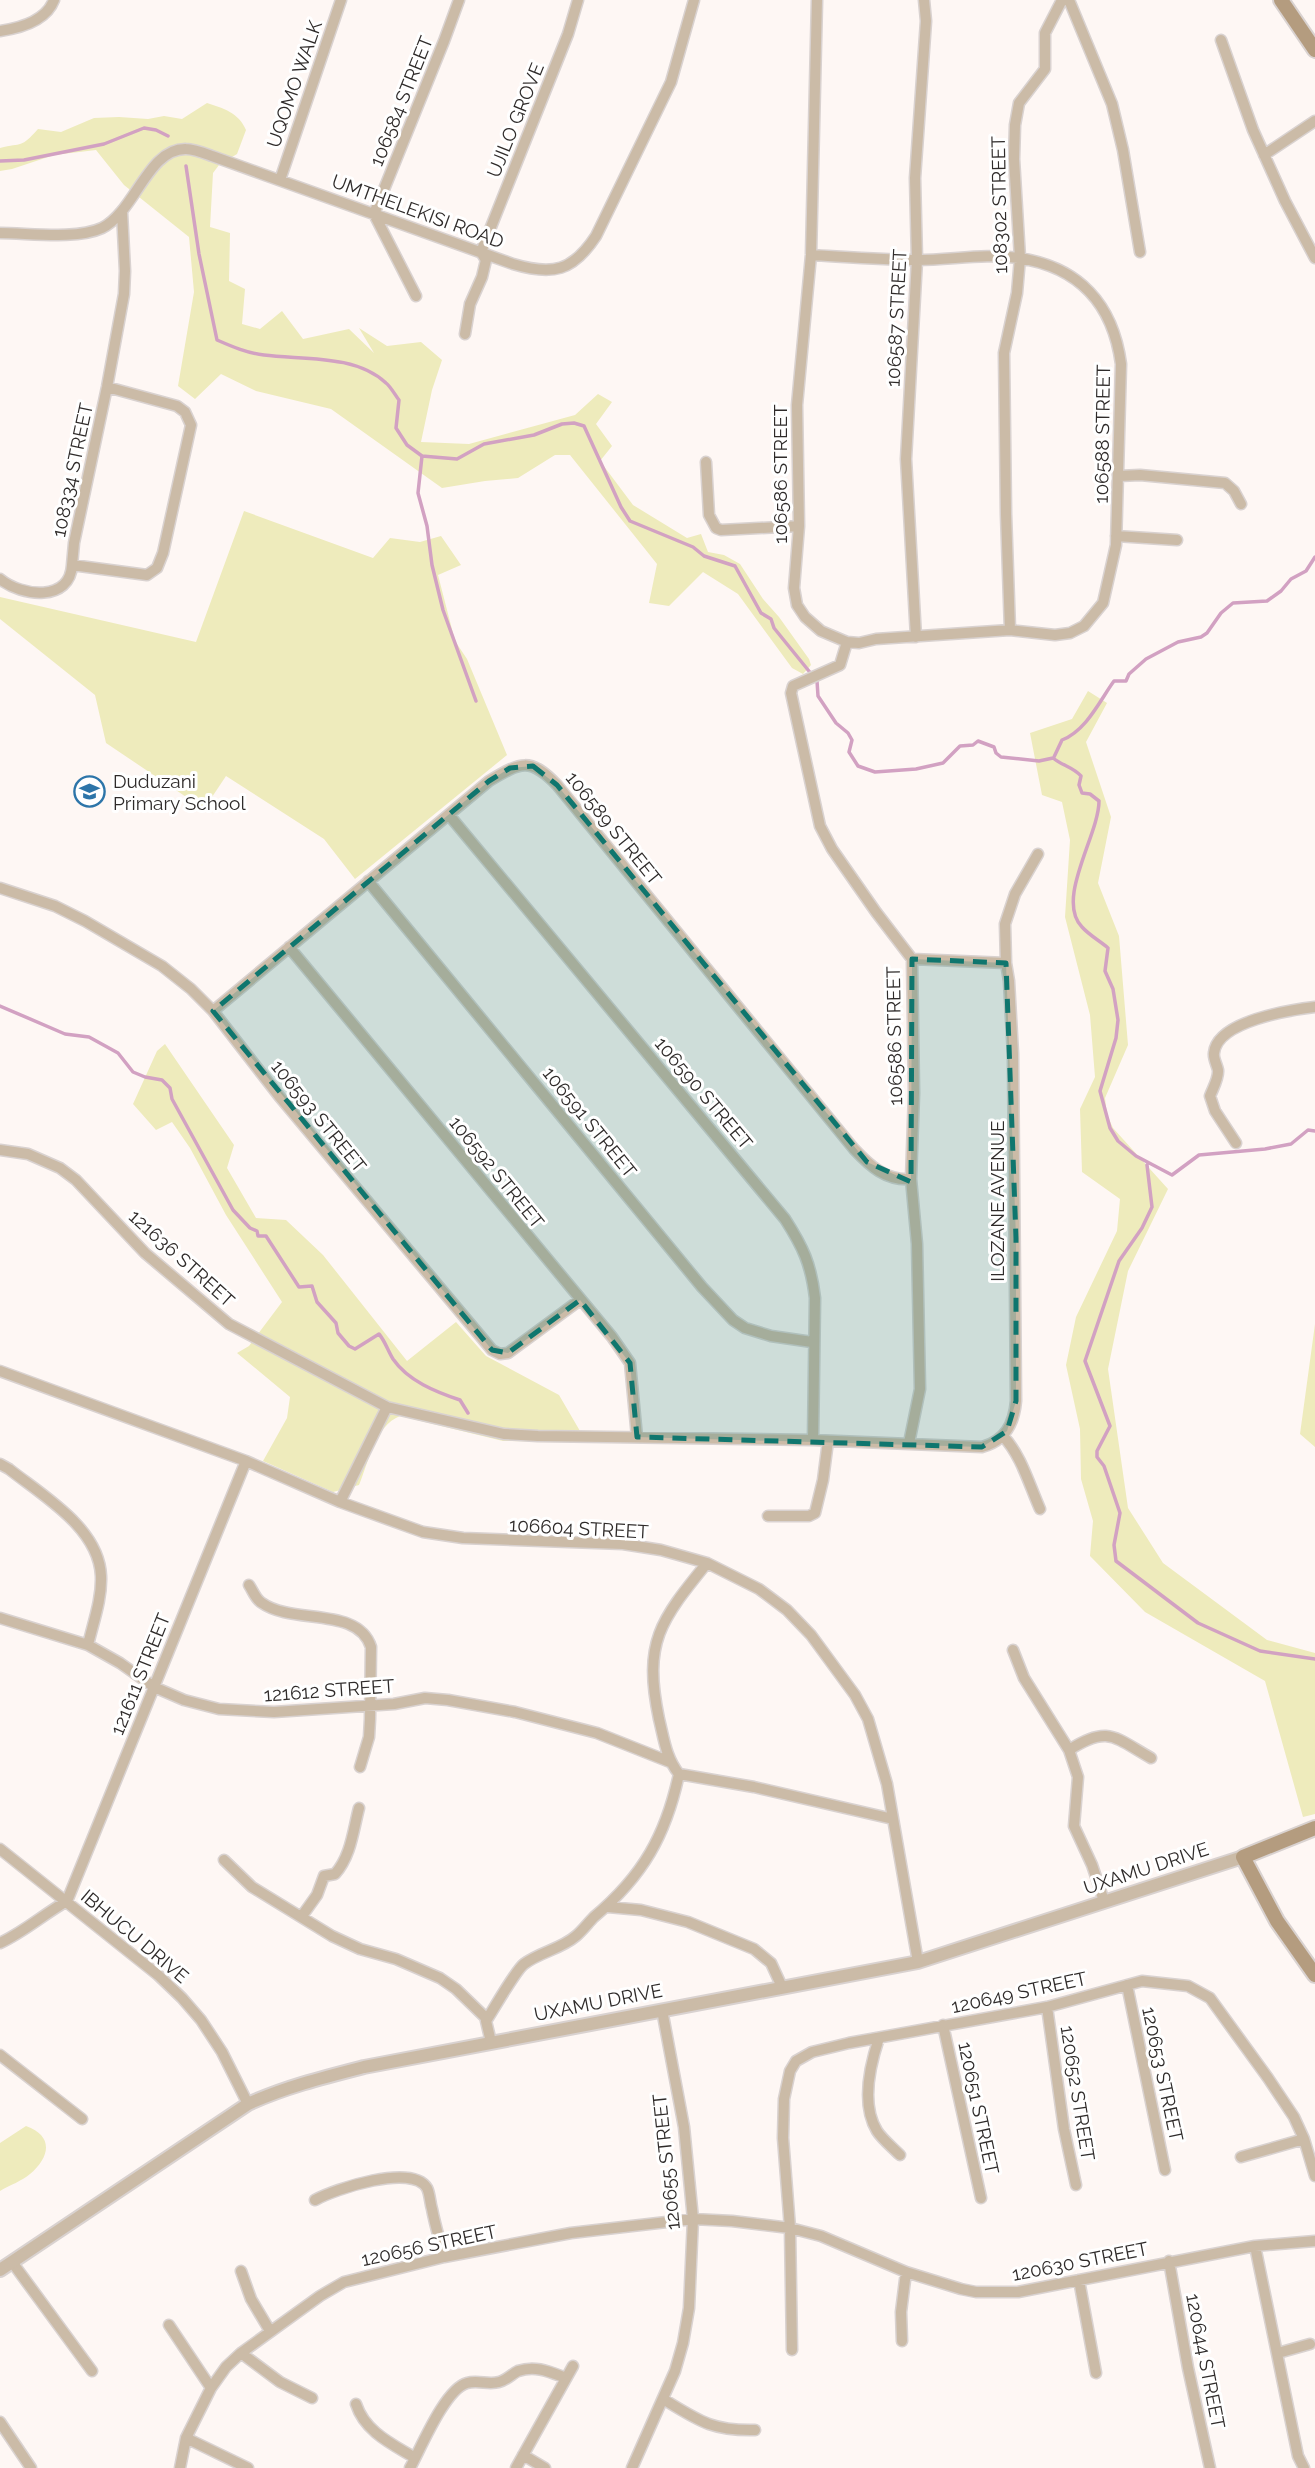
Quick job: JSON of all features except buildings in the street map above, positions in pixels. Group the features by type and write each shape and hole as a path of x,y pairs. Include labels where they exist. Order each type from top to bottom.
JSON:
{"main road":[{"path":"1281,0 1315,50"},
{"path":"1315,1828 1243,1857 1277,1921 1315,1975"}],"street":[{"path":"0,31 36,20 49,10 54,0"},
{"name":"UQOMO WALK","path":"280,180 341,0"},
{"name":"106584 STREET","path":"374,214 458,0"},
{"name":"UJILO GROVE","path":"465,334 470,304 486,260 481,252 568,33 578,0"},
{"name":"UMTHELEKISI ROAD","path":"0,233 87,232 107,225 121,212 161,158 177,150 186,149 522,267 544,270 569,266 586,251 607,214 665,96 680,54 694,0"},
{"name":"106586 STREET","path":"817,0 811,255 797,405 799,526 794,588 797,605 805,617 821,631 847,642 840,664 793,686 791,693 820,826 832,849 912,959 914,1093 911,1179 917,1244 920,1390 909,1443"},
{"name":"106587 STREET","path":"916,637 906,460 917,260 915,178 926,21 924,0"},
{"name":"108302 STREET","path":"1010,630 1004,353 1017,293 1020,258 1014,159 1017,108 1045,69 1045,33 1062,0"},
{"path":"1069,0 1112,104 1123,150 1140,252"},
{"path":"1221,40 1253,130 1284,201 1315,258"},
{"path":"1264,155 1315,121"},
{"name":"108334 STREET","path":"107,387 177,406 185,412 191,425 163,552 154,571 143,576 72,565 74,543 124,294 125,246 121,212"},
{"path":"374,214 416,296"},
{"name":"106588 STREET","path":"811,255 917,260 1020,258 1069,274 1099,301 1119,345 1121,364 1116,536 1103,603 1084,626 1070,633 1055,635 1010,630 847,642"},
{"path":"706,462 709,514 716,528 721,530 799,526"},
{"path":"1119,476 1140,475 1225,484 1234,491 1241,503"},
{"path":"1116,536 1177,540"},
{"path":"0,579 14,588 44,593 64,585 71,574 72,565"},
{"name":"106589 STREET","path":"213,1011 489,781 510,768 524,764 544,771 854,1149 884,1174 902,1180 911,1179"},
{"name":"106590 STREET","path":"449,815 785,1219 803,1247 813,1275 815,1298 813,1440"},
{"name":"ILOZANE AVENUE","path":"1003,1436 1011,1425 1016,1401 1013,1068 1005,924 1014,894 1038,854"},
{"name":"106591 STREET","path":"368,881 702,1287 733,1321 754,1332 813,1342"},
{"name":"106593 STREET","path":"0,888 55,906 128,945 162,966 191,989 213,1011 279,1096 492,1350 500,1354 508,1353 580,1300"},
{"name":"106592 STREET","path":"289,947 596,1317 630,1363 637,1437"},
{"path":"912,959 1006,963"},
{"path":"1237,1143 1215,1111 1209,1096 1219,1073 1214,1054 1218,1045 1234,1028 1248,1021 1315,1007"},
{"name":"121636 STREET","path":"0,1150 28,1154 60,1168 76,1180 145,1253 229,1324 387,1408"},
{"name":"106604 STREET","path":"0,1371 246,1461 393,1523 439,1536 623,1545 661,1550 707,1563 759,1589 787,1610 811,1635 835,1666 868,1719 877,1744 893,1819 918,1962"},
{"path":"340,1502 387,1408 402,1409 504,1434 813,1440 982,1447 1003,1436 1012,1445 1040,1509"},
{"path":"768,1516 809,1516 815,1513 828,1441"},
{"name":"121611 STREET","path":"67,1901 246,1461"},
{"path":"0,1464 59,1509 92,1542 101,1574 88,1645"},
{"path":"707,1563 662,1623 654,1650 652,1679 670,1762 679,1774 754,1787 893,1819"},
{"path":"249,1585 259,1602 272,1609 292,1615 345,1622 366,1637 371,1647 369,1737 360,1767"},
{"name":"121612 STREET","path":"0,1618 88,1645 120,1663 153,1687 184,1700 219,1709 274,1712 370,1706 425,1698 515,1712 597,1734 670,1762"},
{"path":"1013,1650 1024,1678 1069,1750 1078,1777 1074,1826 1092,1865 1104,1902"},
{"path":"1069,1750 1089,1738 1104,1734 1151,1758"},
{"path":"487,2019 522,1965 575,1937 628,1886 653,1851 664,1826 679,1774"},
{"path":"302,1916 317,1895 324,1876 335,1874 342,1863 351,1845 359,1808"},
{"name":"IBHUCU DRIVE","path":"0,1849 158,1975 182,1998 201,2020 222,2052 248,2104"},
{"name":"UXAMU DRIVE","path":"0,2270 248,2104 326,2076 491,2042 918,1962 1243,1857"},
{"path":"224,1860 252,1887 331,1936 360,1949 397,1959 440,1978 456,1989 487,2019 491,2042"},
{"path":"0,1943 67,1901"},
{"path":"608,1907 640,1910 688,1922 754,1949 771,1963 782,1987"},
{"name":"120649 STREET","path":"792,2350 790,2228 783,2137 784,2099 790,2071 796,2061 812,2052 1046,2007 1142,1982 1168,1982 1188,1986 1210,1998 1268,2078 1294,2118 1304,2139 1315,2176"},
{"name":"120653 STREET","path":"1127,1985 1165,2170"},
{"name":"120652 STREET","path":"1046,2007 1064,2129 1076,2185"},
{"name":"120655 STREET","path":"632,2468 675,2371 687,2328 693,2219 684,2127 662,2010"},
{"name":"120651 STREET","path":"943,2025 981,2198"},
{"path":"879,2038 872,2059 869,2085 871,2118 877,2132 900,2155"},
{"path":"0,2055 82,2119"},
{"path":"1241,2157 1304,2139"},
{"path":"314,2200 329,2192 384,2179 410,2177 418,2180 428,2190 444,2257"},
{"name":"120630 STREET","path":"693,2219 790,2228 821,2236 906,2272 961,2289 997,2293 1018,2292 1255,2246 1315,2241"},
{"name":"120656 STREET","path":"180,2468 186,2438 211,2388 226,2367 270,2331 320,2295 344,2282 444,2257 571,2233 693,2219"},
{"path":"1255,2246 1298,2456 1304,2468"},
{"name":"120644 STREET","path":"1169,2261 1188,2368 1210,2468"},
{"path":"12,2262 92,2371"},
{"path":"241,2271 251,2299 270,2331"},
{"path":"902,2341 902,2300 906,2272"},
{"path":"1079,2280 1096,2373"},
{"path":"169,2325 211,2388"},
{"path":"1278,2353 1310,2344"},
{"path":"241,2353 280,2382 312,2398"},
{"path":"516,2468 573,2365"},
{"path":"356,2404 359,2414 370,2429 413,2463 439,2413 461,2385 480,2381 501,2382 513,2374 540,2368 566,2378"},
{"path":"663,2399 702,2423 716,2428 729,2431 755,2430"},
{"path":"0,2422 31,2468"},
{"path":"186,2438 248,2468"},
{"path":"523,2455 545,2468"}],"highlighted area":[{"path":"533,766 557,785 867,1162 911,1182 912,959 1006,963 1016,1238 1016,1401 1007,1431 982,1447 637,1437 630,1363 580,1300 508,1353 492,1350 213,1011 489,781 510,768"}],"shaded area":[{"path":"207,103 235,115 246,130 237,154 219,165 213,173 210,227 230,233 229,281 245,289 242,324 260,329 282,311 303,339 349,329 374,353 359,328 387,346 421,342 442,360 432,390 421,442 469,444 575,415 598,394 612,402 596,424 612,446 600,461 633,505 687,538 701,534 708,552 724,555 740,564 809,659 811,665 803,674 792,668 738,594 703,572 669,606 649,603 657,564 570,455 555,455 518,478 442,488 331,409 256,391 221,374 195,399 178,386 194,292 189,237 124,185 96,150 54,155 0,171 0,148 28,140 38,129 61,132 94,118 148,119 164,116 182,119"},
{"path":"244,511 373,558 390,538 420,542 441,536 461,565 438,575 455,641 467,659 507,755 355,879 324,839 226,776 204,809 106,743 95,695 0,619 0,597 196,642"},
{"path":"1088,691 1107,703 1086,742 1111,817 1098,883 1119,936 1128,1045 1105,1098 1107,1115 1113,1128 1168,1189 1128,1271 1108,1369 1128,1508 1163,1563 1267,1640 1315,1653 1315,1814 1303,1817 1265,1681 1145,1612 1090,1556 1093,1521 1081,1479 1080,1429 1066,1365 1076,1317 1117,1231 1120,1199 1082,1172 1080,1109 1095,1077 1090,1015 1065,917 1070,840 1062,802 1042,795 1030,733 1072,719"},
{"path":"165,1044 234,1145 227,1168 256,1218 286,1220 323,1255 407,1361 456,1322 486,1356 559,1395 580,1431 583,1442 503,1441 400,1416 391,1421 379,1436 359,1485 333,1492 263,1461 287,1418 290,1397 237,1353 249,1346 282,1302 226,1215 190,1148 172,1122 156,1130 133,1104 157,1051"},
{"path":"1315,1324 1315,1447 1300,1434"},
{"path":"26,2126 41,2135 45,2141 45,2154 30,2174 0,2191 0,2143"}],"waterway":[{"path":"0,161 24,160 104,144 144,128 168,136"},
{"path":"186,166 199,254 217,340 252,353 328,360 359,367 373,374 388,385 399,400 396,428 407,445 422,456 457,459 484,444 534,435 562,424 584,426 630,521 693,547 704,556 735,566 761,613 771,619 774,628 817,681 818,696 836,723 852,740 849,752 858,766 875,772 916,769 943,763 960,746 973,745 978,741 994,747 1001,757 1039,761 1053,758 1081,776 1079,785 1082,793 1090,794 1099,801 1073,900 1075,915 1082,927 1108,948 1105,971 1113,989 1118,1020 1116,1038 1100,1091 1110,1128 1118,1141 1136,1156 1172,1175 1199,1155 1291,1144 1308,1130 1315,1131"},
{"path":"422,456 418,493 427,526 432,565 443,610 476,701"},
{"path":"1054,757 1062,740 1086,722 1114,681 1126,681 1129,674 1146,659 1178,642 1201,637 1233,603 1267,601 1291,579 1306,571 1315,557"},
{"path":"0,1006 65,1034 89,1037 118,1053 133,1072 162,1080 170,1088 172,1099 233,1210 250,1228 257,1231 258,1236 266,1236 299,1287 312,1286 317,1302 336,1323 338,1333 349,1346 355,1349 379,1334 393,1359 406,1374 432,1389 460,1400 468,1413"},
{"path":"1147,1165 1152,1207 1142,1228 1119,1261 1085,1361 1110,1426 1097,1451 1097,1457 1104,1466 1120,1513 1114,1545 1116,1561 1198,1623 1260,1651 1315,1659"}],"place":[{"name":"Duduzani Primary School","path":"90,792"}]}
